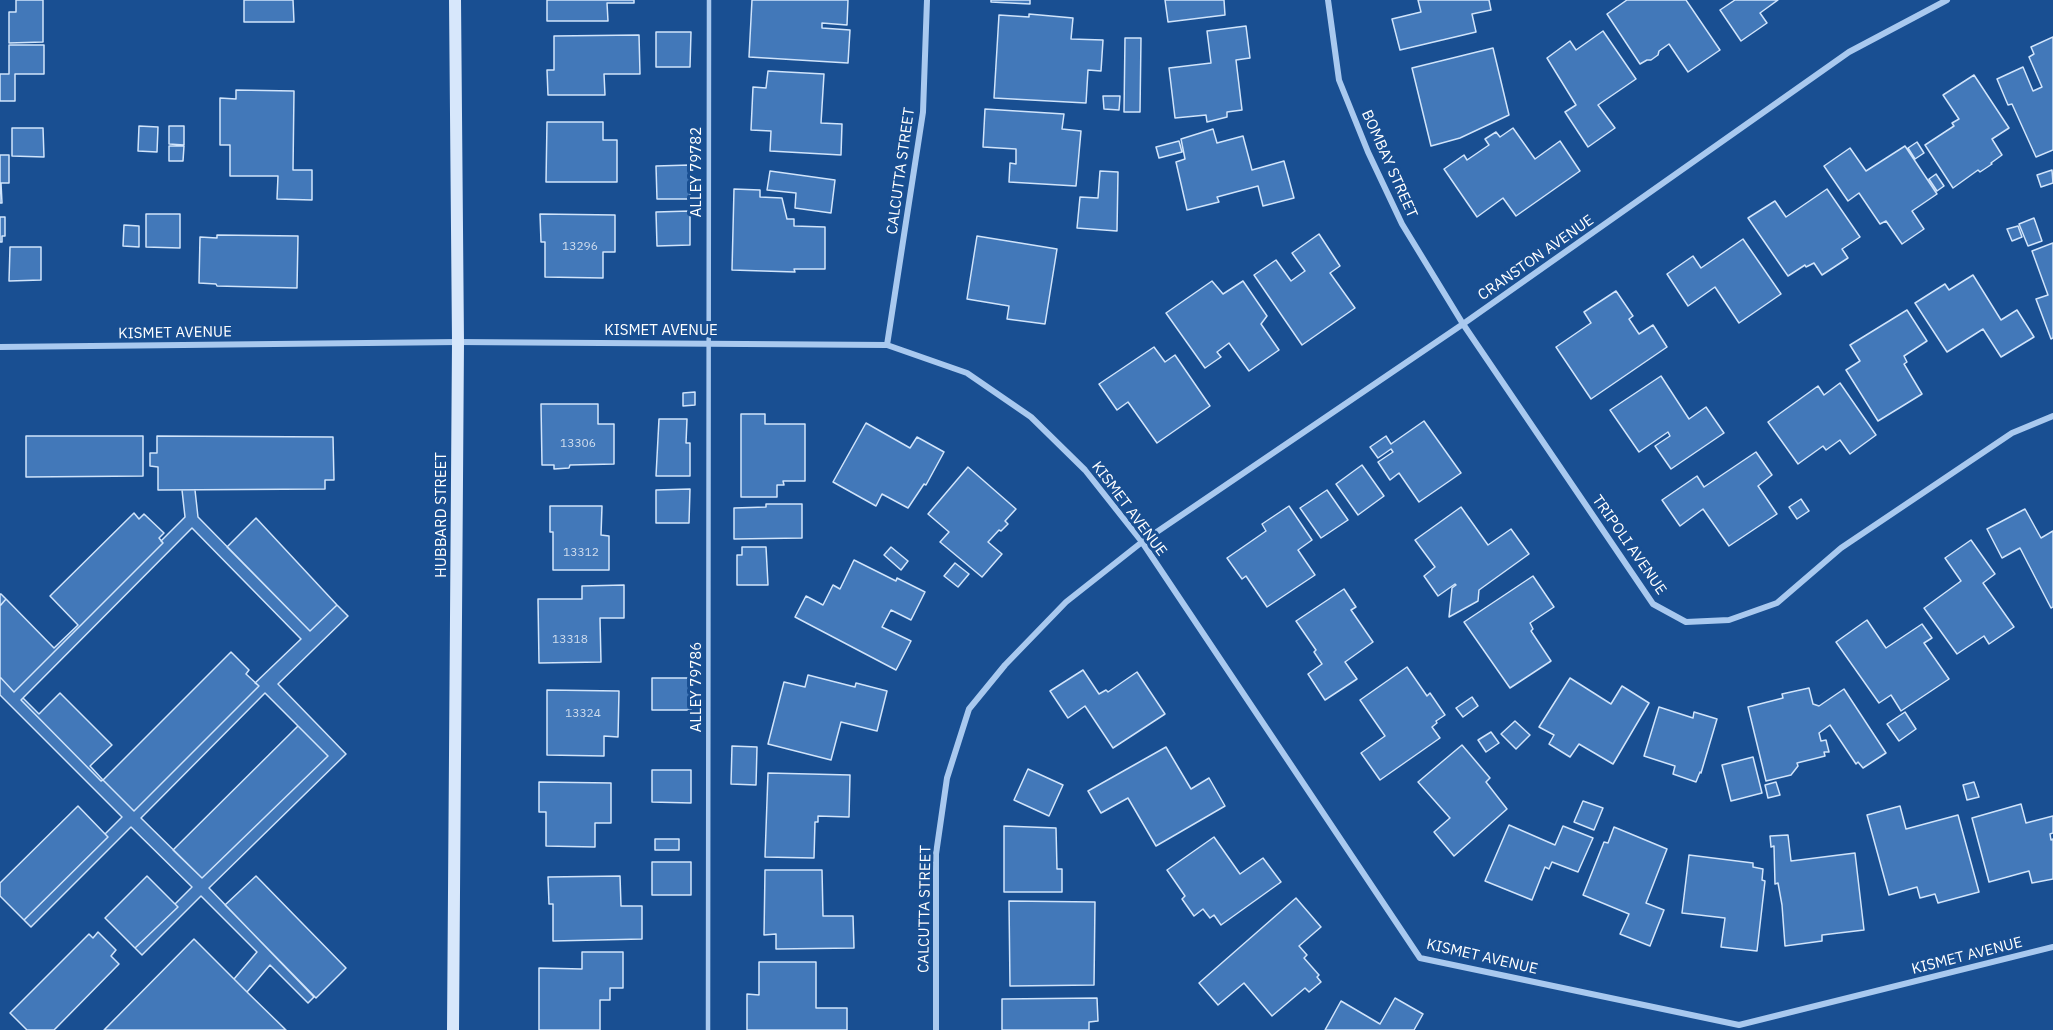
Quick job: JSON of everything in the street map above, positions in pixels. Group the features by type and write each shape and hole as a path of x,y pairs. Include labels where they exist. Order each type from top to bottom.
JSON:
{"main road":[{"name":"HUBBARD STREET","path":"453,1030 458,342 455,0"}],"street":[{"name":"CALCUTTA STREET","path":"887,345 923,112 927,0"},
{"name":"BOMBAY STREET","path":"1328,0 1340,80 1368,152 1402,224 1463,324"},
{"name":"CRANSTON AVENUE","path":"1142,542 1463,324 1848,52 1947,0"},
{"name":"TRIPOLI AVENUE","path":"1463,324 1653,604 1686,622 1729,621 1777,603 1841,548 2012,433 2053,416"},
{"name":"KISMET AVENUE","path":"0,347 458,342 887,345 967,373 1031,417 1085,470 1142,542 1420,958 1739,1025 2053,947"},
{"name":"CALCUTTA STREET","path":"936,1030 936,854 947,778 969,709 1005,665 1066,602 1142,542"}],"lane":[{"name":"ALLEY 79782","path":"709,0 709,344"},
{"name":"ALLEY 79786","path":"708,1030 709,344"}],"building":[{"path":"16,0 43,0 43,42 9,43 9,12 16,12"},
{"path":"244,0 293,0 294,22 244,22"},
{"path":"547,0 634,0 634,3 607,3 608,21 547,21"},
{"path":"752,0 848,0 847,25 822,23 822,28 850,30 848,63 749,57"},
{"path":"991,0 1030,0 1030,4 991,2"},
{"path":"1165,0 1224,0 1225,15 1168,22"},
{"path":"1418,0 1489,0 1491,10 1472,14 1476,32 1400,50 1392,19 1421,12"},
{"path":"1627,0 1686,0 1720,50 1688,72 1669,44 1651,60 1640,64 1607,14"},
{"path":"1735,0 1778,0 1760,13 1767,23 1741,41 1720,10"},
{"path":"1029,14 1073,18 1071,39 1103,40 1101,71 1088,70 1086,103 994,98 999,15 1029,17"},
{"path":"1246,26 1250,58 1236,60 1242,110 1227,112 1227,117 1207,122 1206,115 1175,118 1169,68 1211,63 1207,31"},
{"path":"1603,31 1636,79 1598,105 1615,128 1588,147 1565,112 1576,105 1547,58 1570,41 1576,50"},
{"path":"656,32 691,32 690,67 656,67"},
{"path":"639,35 640,74 604,74 605,95 548,95 547,70 554,70 554,36"},
{"path":"2053,37 2053,150 2036,157 2012,104 2008,105 1997,79 2023,67 2033,91 2042,87 2029,57 2034,54 2031,47"},
{"path":"1125,38 1141,38 1140,112 1124,112"},
{"path":"9,45 44,45 44,74 15,74 15,101 0,101 0,74 9,74"},
{"path":"1493,48 1509,115 1460,138 1431,146 1412,68"},
{"path":"768,71 824,74 821,123 842,124 841,155 770,151 771,131 751,130 753,87 766,88"},
{"path":"1974,75 2009,128 1992,139 2002,155 1992,164 1980,172 1978,170 1953,188 1925,145 1954,126 1952,123 1959,119 1943,95"},
{"path":"236,90 294,91 293,170 312,170 312,200 277,199 278,176 230,176 230,145 220,145 220,98 236,99"},
{"path":"1103,96 1120,96 1119,110 1104,109"},
{"path":"985,109 1064,114 1062,129 1081,131 1076,186 1009,182 1010,163 1016,164 1016,149 983,147"},
{"path":"547,122 603,122 603,140 617,140 617,182 546,182"},
{"path":"139,126 158,127 157,152 138,151"},
{"path":"169,126 184,126 184,145 169,144"},
{"path":"12,128 43,128 44,157 12,156"},
{"path":"1513,128 1535,159 1560,141 1580,171 1516,216 1503,198 1477,217 1444,169 1464,155 1467,160 1489,145 1485,139 1496,132 1500,137"},
{"path":"1213,129 1217,143 1243,136 1252,170 1284,161 1294,198 1263,206 1258,186 1217,197 1219,202 1187,210 1176,162 1185,159 1181,139"},
{"path":"1179,141 1182,152 1159,158 1156,147"},
{"path":"1917,142 1924,153 1915,159 1908,148"},
{"path":"169,146 184,146 183,161 169,161"},
{"path":"1905,146 1937,194 1912,211 1924,229 1902,244 1886,221 1880,224 1859,193 1848,201 1824,166 1850,148 1866,171"},
{"path":"0,155 9,155 9,183 1,183 2,203 0,203"},
{"path":"690,165 690,199 657,199 656,166"},
{"path":"2052,170 2053,183 2041,187 2037,175"},
{"path":"770,171 835,180 831,213 795,208 796,193 767,190"},
{"path":"1100,171 1118,172 1117,231 1077,228 1080,197 1098,198"},
{"path":"1936,174 1944,186 1937,191 1929,179"},
{"path":"734,189 760,190 760,197 782,198 787,219 794,219 794,226 825,227 825,269 794,269 795,272 732,270"},
{"path":"1827,189 1860,237 1842,249 1848,258 1822,275 1814,263 1806,267 1805,265 1788,276 1748,218 1775,201 1786,217"},
{"path":"690,211 690,245 657,246 656,212"},
{"path":"146,214 180,214 180,248 146,247"},
{"path":"540,214 615,215 615,252 603,252 603,278 545,277 545,242 541,242"},
{"path":"0,217 5,217 5,236 2,236 2,242 0,242"},
{"path":"2034,218 2042,241 2028,246 2019,224"},
{"path":"124,225 139,226 139,247 123,246"},
{"path":"2018,226 2022,237 2012,241 2007,229"},
{"path":"1319,234 1340,266 1330,273 1355,308 1302,345 1254,275 1276,260 1291,281 1305,271 1292,253"},
{"path":"217,235 298,236 297,288 217,286 216,284 199,283 200,237 217,238"},
{"path":"977,236 1057,249 1045,324 1007,319 1009,306 967,299"},
{"path":"1743,239 1781,294 1739,323 1715,287 1688,306 1667,274 1693,256 1701,268"},
{"path":"2053,243 2053,338 2051,339 2036,299 2048,295 2032,251"},
{"path":"10,247 41,247 41,280 9,281"},
{"path":"1973,275 2001,320 2017,310 2034,337 2001,357 1983,329 1947,352 1915,303 1945,284 1949,290"},
{"path":"1212,281 1223,294 1243,281 1267,316 1261,324 1279,350 1249,371 1229,343 1217,352 1221,357 1205,368 1166,313"},
{"path":"1616,291 1633,316 1629,319 1639,334 1653,325 1667,347 1591,399 1556,347 1591,323 1584,312"},
{"path":"1907,310 1927,341 1904,356 1907,362 1904,364 1922,394 1878,421 1846,370 1860,361 1850,345"},
{"path":"1154,347 1165,362 1175,355 1210,406 1157,443 1128,402 1117,410 1099,384"},
{"path":"1661,376 1689,419 1706,407 1724,433 1671,469 1655,446 1670,436 1668,432 1639,452 1610,410"},
{"path":"1840,383 1876,435 1850,454 1840,440 1826,450 1823,446 1798,464 1768,422 1818,386 1824,395"},
{"path":"695,392 695,405 683,406 683,393"},
{"path":"541,404 598,404 598,424 614,424 614,464 570,465 569,468 554,469 554,465 542,465"},
{"path":"741,414 765,414 765,424 805,424 805,481 783,481 784,485 777,485 777,497 741,497"},
{"path":"659,419 687,419 686,443 690,443 690,476 656,476"},
{"path":"1424,421 1461,473 1419,502 1399,473 1390,480 1378,462 1393,452 1391,449 1378,458 1370,447 1386,436 1391,444"},
{"path":"866,423 910,448 917,437 944,452 926,485 924,484 908,508 882,494 876,506 833,482"},
{"path":"26,436 143,436 143,476 26,477"},
{"path":"157,436 333,437 334,480 325,480 325,489 158,490 158,467 150,466 150,453 157,453"},
{"path":"1756,452 1772,475 1758,486 1777,514 1729,546 1703,509 1680,526 1662,500 1697,476 1704,487"},
{"path":"1362,465 1384,496 1358,515 1336,484"},
{"path":"968,467 1016,509 1005,521 1008,524 988,542 1002,554 982,577 940,542 949,532 928,514"},
{"path":"690,489 689,523 656,523 656,490"},
{"path":"182,490 195,490 198,517 310,631 337,605 348,616 278,684 346,754 209,888 314,997 308,1003 270,965 247,992 234,979 257,952 201,896 142,955 135,948 178,907 175,904 192,887 131,827 31,927 24,920 108,837 105,834 122,817 0,695 0,677 14,692 163,543 161,541 185,517","holes":["192,528 301,639 255,683 259,686 134,811 21,700","265,693 328,756 202,878 141,818"]},
{"path":"1327,490 1348,520 1321,538 1300,508"},
{"path":"1801,499 1809,511 1797,519 1789,507"},
{"path":"766,504 802,504 802,538 734,539 734,508 766,507"},
{"path":"550,506 602,506 601,535 609,536 609,570 553,570"},
{"path":"1289,506 1312,540 1298,550 1315,575 1267,607 1246,576 1242,579 1227,558 1266,531 1262,524"},
{"path":"1461,507 1488,545 1511,529 1529,554 1479,590 1478,601 1449,617 1452,588 1456,585 1438,596 1424,576 1435,567 1415,540"},
{"path":"2025,509 2041,538 2053,531 2053,607 2051,608 2020,548 2002,558 1987,529"},
{"path":"134,513 139,519 144,514 164,533 159,538 163,543 14,692 0,677 0,606 6,599 54,648 78,625 50,596"},
{"path":"256,518 337,605 310,631 227,547"},
{"path":"1971,540 1995,574 1983,583 2014,627 1989,644 1984,636 1957,654 1924,608 1961,581 1945,558"},
{"path":"742,547 766,547 768,585 737,585 737,555 742,555"},
{"path":"891,547 908,561 901,570 884,555"},
{"path":"854,560 896,581 897,578 925,592 911,620 891,610 882,627 911,641 896,670 795,617 806,596 823,605 833,585 840,589"},
{"path":"955,563 969,574 958,587 944,576"},
{"path":"1533,576 1554,607 1530,623 1533,629 1531,631 1551,661 1510,688 1464,622"},
{"path":"624,585 624,618 600,618 601,662 539,663 538,599 582,599 582,586"},
{"path":"1344,589 1356,607 1351,610 1373,642 1345,662 1357,679 1325,700 1308,674 1322,664 1314,652 1316,650 1296,621"},
{"path":"0,594 6,599 0,606"},
{"path":"1867,620 1886,648 1922,624 1932,638 1924,643 1949,679 1901,711 1891,695 1879,703 1836,642"},
{"path":"231,652 249,670 246,674 259,686 134,811 103,780"},
{"path":"1407,667 1427,696 1430,693 1445,715 1432,727 1440,738 1380,780 1361,753 1385,736 1360,700"},
{"path":"1083,670 1099,694 1106,690 1108,692 1137,672 1165,714 1113,748 1085,706 1068,718 1050,691"},
{"path":"808,675 855,687 856,683 887,691 877,731 841,722 831,760 768,744 784,682 805,687"},
{"path":"652,678 691,678 691,710 652,710"},
{"path":"1570,678 1611,704 1622,686 1649,703 1613,764 1579,744 1570,757 1549,744 1554,735 1539,727"},
{"path":"1809,688 1813,704 1819,706 1844,689 1886,753 1863,768 1858,762 1856,764 1830,725 1819,733 1821,741 1826,740 1829,752 1824,752 1825,756 1797,763 1798,766 1791,775 1766,781 1748,707 1783,698 1782,694"},
{"path":"547,690 619,691 618,737 604,736 604,756 547,755"},
{"path":"60,693 112,745 90,766 103,780 101,781 21,700 23,698 39,714"},
{"path":"1472,697 1478,706 1463,717 1456,708"},
{"path":"1659,707 1693,718 1694,712 1717,719 1701,773 1696,782 1673,774 1675,766 1644,756"},
{"path":"1905,712 1916,729 1899,741 1887,724"},
{"path":"1515,721 1530,735 1516,749 1501,734"},
{"path":"298,726 328,756 202,878 173,850"},
{"path":"1491,732 1499,743 1486,752 1478,740"},
{"path":"1462,745 1490,778 1486,782 1507,809 1454,856 1434,832 1450,818 1418,782"},
{"path":"732,746 757,747 756,785 731,784"},
{"path":"1166,747 1191,789 1209,778 1225,806 1156,846 1128,798 1101,813 1088,791"},
{"path":"1753,757 1762,793 1731,801 1722,765"},
{"path":"1028,769 1063,785 1049,816 1014,800"},
{"path":"652,770 691,770 691,803 652,802"},
{"path":"768,773 850,775 849,817 818,816 818,822 815,822 814,858 765,857"},
{"path":"539,782 611,783 611,823 595,823 595,847 546,846 546,812 539,812"},
{"path":"1776,782 1780,795 1768,798 1765,785"},
{"path":"1974,782 1979,797 1967,800 1963,785"},
{"path":"1583,801 1603,808 1594,830 1574,822"},
{"path":"2021,804 2026,823 2053,816 2053,833 2050,834 2051,840 2053,839 2053,879 2032,883 2029,871 1989,882 1972,818"},
{"path":"78,806 108,837 24,920 0,896 0,883"},
{"path":"1900,806 1906,829 1958,815 1979,892 1938,903 1935,894 1920,898 1917,887 1889,895 1867,815"},
{"path":"1509,825 1555,845 1563,826 1593,838 1578,872 1552,862 1549,869 1545,867 1532,900 1485,881"},
{"path":"1004,826 1056,828 1057,869 1062,869 1062,892 1004,892"},
{"path":"1614,827 1667,849 1646,903 1664,910 1650,946 1620,934 1629,914 1583,895 1604,842 1608,843"},
{"path":"1788,835 1791,861 1855,853 1864,930 1822,935 1822,941 1785,946 1782,905 1778,883 1775,884 1774,846 1771,847 1770,836"},
{"path":"1214,837 1240,874 1263,858 1281,882 1221,925 1214,915 1210,918 1203,909 1194,916 1182,899 1185,896 1167,870"},
{"path":"655,839 679,839 679,850 655,850"},
{"path":"1689,855 1753,863 1753,867 1763,869 1762,880 1765,881 1757,951 1721,947 1725,918 1682,913"},
{"path":"652,862 691,862 691,895 652,895"},
{"path":"765,870 822,870 823,916 853,916 854,948 776,949 776,934 764,935"},
{"path":"147,876 178,907 135,948 105,918"},
{"path":"256,876 346,968 316,998 225,905"},
{"path":"620,876 621,906 642,906 642,939 553,941 553,904 549,904 548,877"},
{"path":"1296,898 1321,927 1299,946 1307,955 1304,958 1319,975 1317,977 1321,982 1309,992 1305,988 1272,1016 1244,983 1218,1005 1199,983"},
{"path":"1009,901 1095,902 1094,985 1010,986"},
{"path":"98,932 116,950 111,956 119,964 54,1030 27,1030 10,1013 89,934 93,938"},
{"path":"194,939 247,992 286,1030 104,1030"},
{"path":"582,952 623,952 623,988 610,988 610,1000 600,1000 600,1030 539,1030 539,968 582,969"},
{"path":"759,962 816,962 816,1008 847,1008 847,1030 747,1030 747,994 759,995"},
{"path":"1097,998 1098,1021 1089,1022 1089,1030 1002,1030 1002,999"},
{"path":"1395,998 1423,1014 1414,1030 1325,1030 1341,1001 1380,1024"}]}
